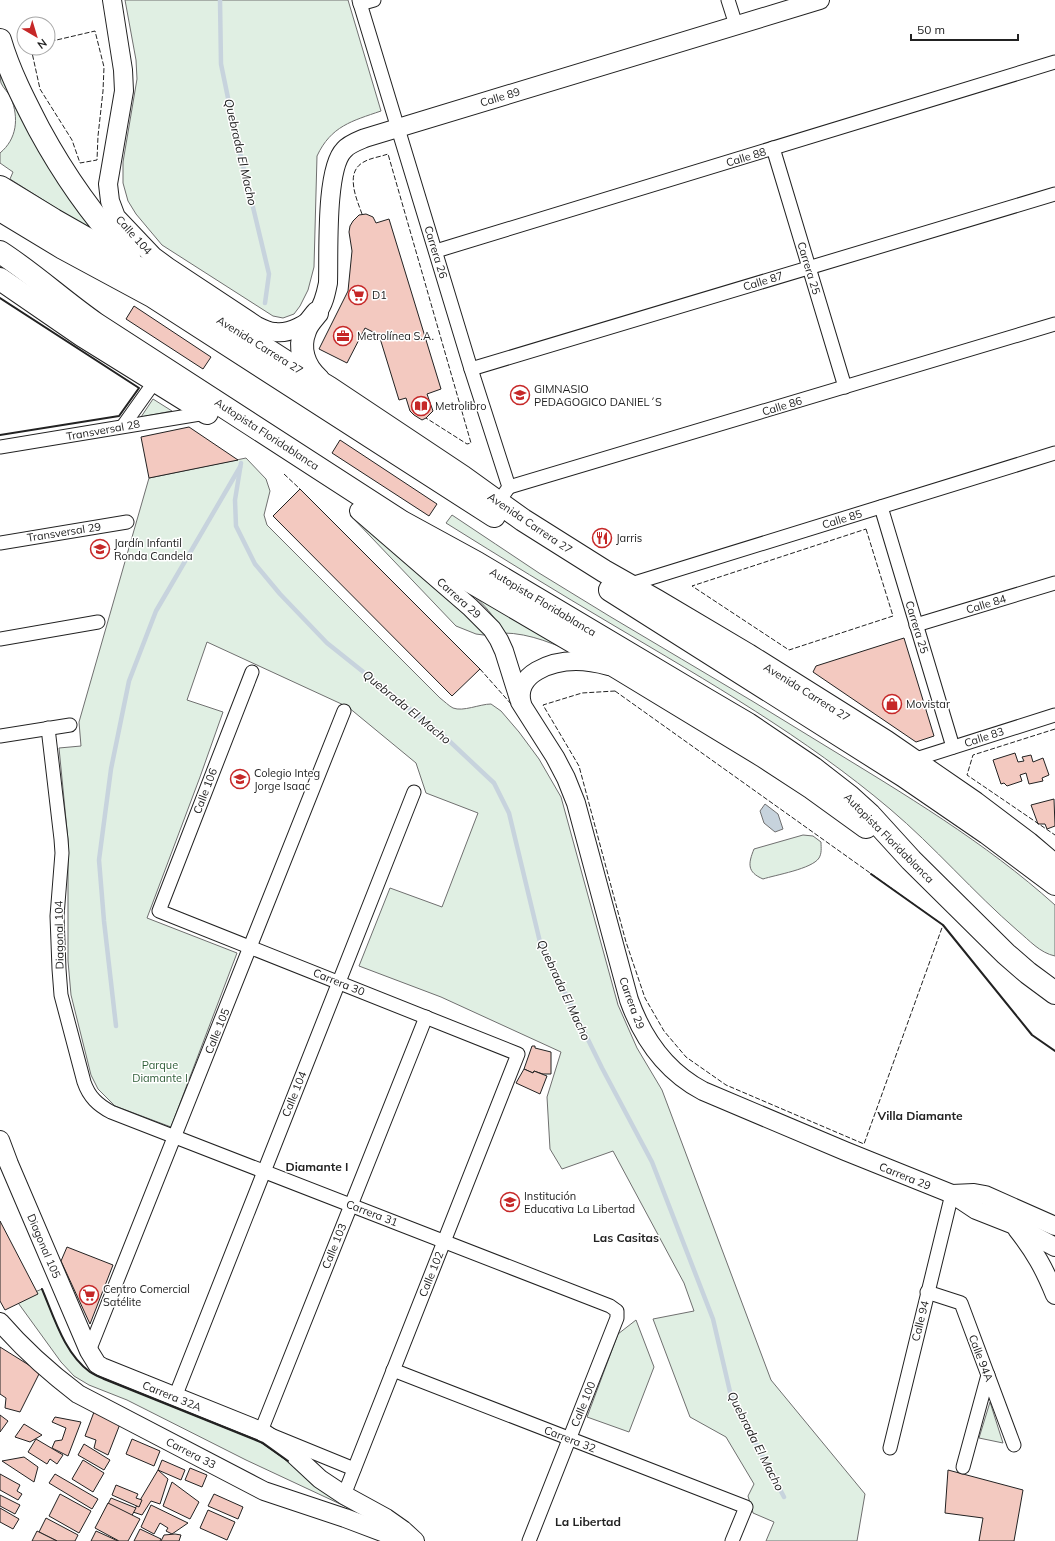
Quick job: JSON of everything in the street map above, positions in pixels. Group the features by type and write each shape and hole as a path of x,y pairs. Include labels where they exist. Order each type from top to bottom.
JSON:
{"highway":[{"path":"0,40 13,77 28,108 68,178 84,203 103,227 149,274"},
{"name":"Avenida Carrera 27","path":"0,187 54,220 149,274 328,387 444,464 503,494 523,520 604,572 772,670 913,760 998,820 1055,866"},
{"path":"0,210 64,248 152,296 437,480 904,776 988,833 1055,884"},
{"name":"Autopista Floridablanca","path":"0,252 96,324 402,522 484,567 709,700 813,768 858,804 911,860 1006,954 1055,993"},
{"path":"0,279 83,336 206,412 432,559 618,668 791,774 911,860"},
{"path":"317,313 305,330 302,340 302,350 304,361 309,370 328,387"}],"street":[{"name":"Calle 104","path":"112,0 123,70 124,90 108,184 110,200 116,217 144,248 159,261 257,326 274,332 284,333 300,326 317,313"},
{"path":"360,2 374,0"},
{"path":"728,0 736,26"},
{"name":"Calle 89","path":"317,313 326,293 328,283 332,179 337,160 344,150 354,143 365,138 820,0"},
{"name":"Carrera 26","path":"360,2 471,369 503,494"},
{"name":"Calle 88","path":"436,251 1055,62"},
{"name":"Carrera 25","path":"773,148 845,387"},
{"name":"Calle 87","path":"471,369 1055,194"},
{"name":"Calle 86","path":"503,494 845,387 1055,324"},
{"path":"123,426 155,381"},
{"name":"Transversal 28","path":"0,447 206,412"},
{"name":"Calle 85","path":"628,585 1055,453"},
{"name":"Carrera 25","path":"881,507 953,747"},
{"name":"Carrera 29","path":"359,511 470,606 496,634 504,651 517,695 524,710 555,757 572,792 629,1000 642,1032 662,1059 688,1083 703,1091 952,1194 976,1210 1014,1225 1055,1247"},
{"name":"Transversal 29","path":"0,543 127,522"},
{"name":"Calle 84","path":"916,625 1055,583"},
{"path":"0,639 98,622"},
{"name":"Carrera 29","path":"524,710 520,693 522,687 526,680 540,668 560,662 577,661 618,668"},
{"name":"Calle 106","path":"159,911 252,672"},
{"name":"Calle 105","path":"89,1351 344,711"},
{"name":"Calle 83","path":"913,760 1055,715"},
{"path":"0,736 70,724"},
{"name":"Diagonal 104","path":"48,728 62,853 57,916 61,995 72,1043 87,1091 101,1106 126,1118"},
{"name":"Calle 104","path":"175,1397 414,792"},
{"name":"Carrera 30","path":"159,911 518,1054"},
{"name":"Calle 103","path":"261,1431 426,1017"},
{"name":"Calle 102","path":"344,1495 518,1054"},
{"name":"Carrera 31","path":"126,1118 610,1306 617,1311"},
{"name":"Diagonal 105","path":"0,1140 14,1178 89,1351"},
{"name":"Carrera 29","path":"952,1194 974,1193 985,1195 1055,1226"},
{"name":"Calle 94","path":"890,1448 952,1194"},
{"path":"1014,1225 1035,1253 1046,1272 1055,1295"},
{"name":"Calle 94A","path":"927,1292 961,1303 1014,1445"},
{"name":"Calle 100","path":"529,1541 617,1318 617,1311"},
{"name":"Carrera 33","path":"0,1322 21,1346 51,1374 78,1394 264,1491 345,1518 406,1541"},
{"name":"Carrera 32A","path":"89,1351 97,1364 102,1368 354,1469"},
{"name":"Carrera 32","path":"393,1370 746,1507 732,1541"},
{"path":"963,1467 988,1375"},
{"name":"Carrera 32A","path":"261,1431 285,1447 320,1479 344,1495 386,1518 415,1541"}],"green space":[{"path":"125,0 348,0 381,111 343,126 329,138 317,156 314,267 308,290 294,314 283,318 273,316 162,245 136,214 128,201 123,183 123,162 137,79 136,60"},
{"path":"0,67 94,232 10,179 13,172 0,163 0,153 6,147 13,135 16,120 11,98 1,83"},
{"path":"153,399 172,411 141,417"},
{"name":"Parque Diamante I","path":"246,458 266,479 270,491 264,515 267,525 448,705 453,708 462,709 491,704 501,711 539,759 561,797 618,1005 637,1048 662,1090 771,1380 865,1494 857,1541 766,1541 774,1522 753,1513 748,1496 754,1484 726,1437 690,1417 653,1319 694,1311 684,1283 613,1151 562,1169 550,1149 547,1097 561,1052 441,997 359,966 390,888 442,907 478,813 426,793 416,763 348,707 207,642 187,700 223,712 147,918 237,953 171,1127 115,1106 98,1089 91,1075 71,995 68,961 68,840 59,748 81,746 79,722 149,478"},
{"path":"350,515 445,594 491,636 476,634 456,626"},
{"path":"452,515 574,595 789,723 914,801 1001,860 1055,905 1055,956 1044,952 1031,942 985,901 907,824 858,783 824,758 756,711 446,523"},
{"path":"446,574 581,655 533,637 503,633 492,614 471,593"},
{"path":"803,835 813,836 821,842 821,854 815,862 793,871 763,879 754,873 750,867 750,863 754,849"},
{"path":"42,1289 67,1345 73,1355 90,1372 263,1443 353,1510 246,1460 127,1400 89,1385 74,1376 61,1362 16,1300"},
{"path":"636,1320 654,1367 629,1432 587,1417 618,1334"},
{"path":"990,1402 1003,1443 979,1438"}],"shaded area":[{"path":"765,804 778,814 783,829 775,832 764,823 760,811"}],"building":[{"path":"366,214 373,217 376,223 389,219 441,389 427,394 433,411 422,420 410,411 406,398 399,400 379,335 365,328 347,363 319,349 348,291 352,251 349,232 350,226 359,215"},
{"path":"134,306 211,357 203,369 126,319"},
{"path":"189,427 238,460 149,478 141,437"},
{"path":"340,440 437,504 429,516 332,453"},
{"path":"300,489 480,669 452,696 273,516"},
{"name":"Movistar","path":"904,638 934,736 916,742 813,672 816,666"},
{"path":"1015,753 1018,762 1024,761 1022,757 1031,755 1033,762 1043,758 1049,775 1042,778 1043,781 1029,784 1026,773 1020,775 1022,781 1007,786 1004,783 1001,784 993,760"},
{"path":"1054,799 1055,826 1047,829 1045,824 1038,824 1031,805"},
{"path":"532,1046 551,1052 551,1074 543,1074 534,1071 533,1073 524,1069"},
{"path":"524,1069 533,1073 534,1071 547,1076 540,1094 516,1083"},
{"path":"0,1221 38,1294 5,1310 0,1301"},
{"name":"Centro Comercial Satélite","path":"67,1247 113,1265 90,1324 61,1261"},
{"path":"0,1347 40,1372 20,1412 5,1408 6,1398 0,1394"},
{"path":"94,1412 120,1424 108,1455 94,1448 96,1440 85,1436"},
{"path":"0,1415 8,1421 0,1432"},
{"path":"55,1417 81,1422 68,1456 52,1448 55,1441 62,1440 66,1428 52,1422"},
{"path":"24,1424 42,1435 30,1442 15,1437"},
{"path":"36,1439 63,1455 57,1464 50,1459 47,1464 28,1452"},
{"path":"132,1439 160,1451 154,1466 126,1454"},
{"path":"84,1444 110,1460 104,1470 78,1455"},
{"path":"24,1457 38,1467 34,1482 2,1461"},
{"path":"83,1460 104,1473 93,1492 72,1479"},
{"path":"162,1460 185,1470 181,1480 158,1470"},
{"path":"190,1468 207,1475 202,1487 185,1480"},
{"path":"158,1470 168,1479 160,1504 151,1501 142,1515 133,1512"},
{"path":"948,1470 1023,1490 1014,1541 979,1541 983,1518 945,1513"},
{"path":"0,1474 20,1485 17,1491 22,1494 18,1500 0,1490"},
{"path":"55,1474 98,1499 92,1509 49,1483"},
{"path":"172,1482 199,1502 190,1519 163,1506"},
{"path":"116,1485 138,1494 136,1498 142,1500 139,1507 112,1495"},
{"path":"60,1494 91,1511 79,1533 49,1516"},
{"path":"214,1494 243,1507 238,1519 208,1506"},
{"path":"0,1495 20,1505 15,1514 0,1506"},
{"path":"111,1498 136,1508 120,1537 98,1524"},
{"path":"108,1503 140,1519 128,1541 119,1541 95,1528"},
{"path":"151,1505 188,1523 172,1534 166,1531 168,1528 160,1523 154,1534 141,1527"},
{"path":"0,1508 19,1519 13,1529 0,1522"},
{"path":"208,1510 235,1522 227,1540 200,1528"},
{"path":"46,1518 78,1535 75,1541 57,1541 39,1532"},
{"path":"140,1529 161,1539 160,1541 134,1541"},
{"path":"37,1531 57,1541 32,1541"},
{"path":"96,1531 118,1541 91,1541"},
{"path":"164,1535 181,1535 179,1541 161,1541"}],"waterway":[{"name":"Quebrada El Macho","path":"220,0 221,64 235,132 269,274 265,303"},
{"name":"Quebrada El Macho","path":"241,463 235,500 236,526 255,564 280,594 327,643 445,737 494,783 509,813 540,942 602,1068 652,1162 713,1319 731,1396 784,1497"},
{"path":"116,1026 104,921 99,860 111,769 129,681 156,611 240,467"}],"fence":[{"path":"33,56 40,89 72,140 80,163 97,160 104,67 95,31 56,40"},
{"path":"362,214 355,195 353,180 354,174 357,168 365,161 388,154 471,443 467,444 426,418"},
{"path":"284,474 300,489"},
{"path":"866,529 893,616 789,650 692,586 866,529"},
{"path":"480,669 512,705"},
{"path":"615,691 943,925 864,1144 726,1085 686,1057 664,1031 645,998 626,942 579,766 543,705 582,693 615,691"},
{"path":"1055,729 973,755 967,775 1055,835"}],"wall":[{"path":"0,298 139,388 119,416 0,435"},
{"path":"871,874 943,925 1032,1035 1055,1051"},
{"path":"42,1289 67,1345 73,1355 90,1372 263,1443 288,1461"}],"place":[{"name":"D1","path":"358,295"},
{"name":"Metrolínea S.A.","path":"343,336"},
{"name":"GIMNASIO PEDAGOGICO DANIEL´S","path":"520,395"},
{"name":"Metrolibro","path":"421,406"},
{"name":"Jarris","path":"602,538"},
{"name":"Jardín Infantil Ronda Candela","path":"100,549"},
{"name":"Movistar","path":"892,704"},
{"name":"Colegio Integ Jorge Isaac","path":"240,779"},
{"name":"Institución Educativa La Libertad","path":"510,1202"},
{"name":"Centro Comercial Satélite","path":"89,1295"}],"district":[{"name":"Villa Diamante","path":"920,1115"},
{"name":"Diamante I","path":"317,1166"},
{"name":"Las Casitas","path":"626,1237"},
{"name":"La Libertad","path":"588,1521"}]}
